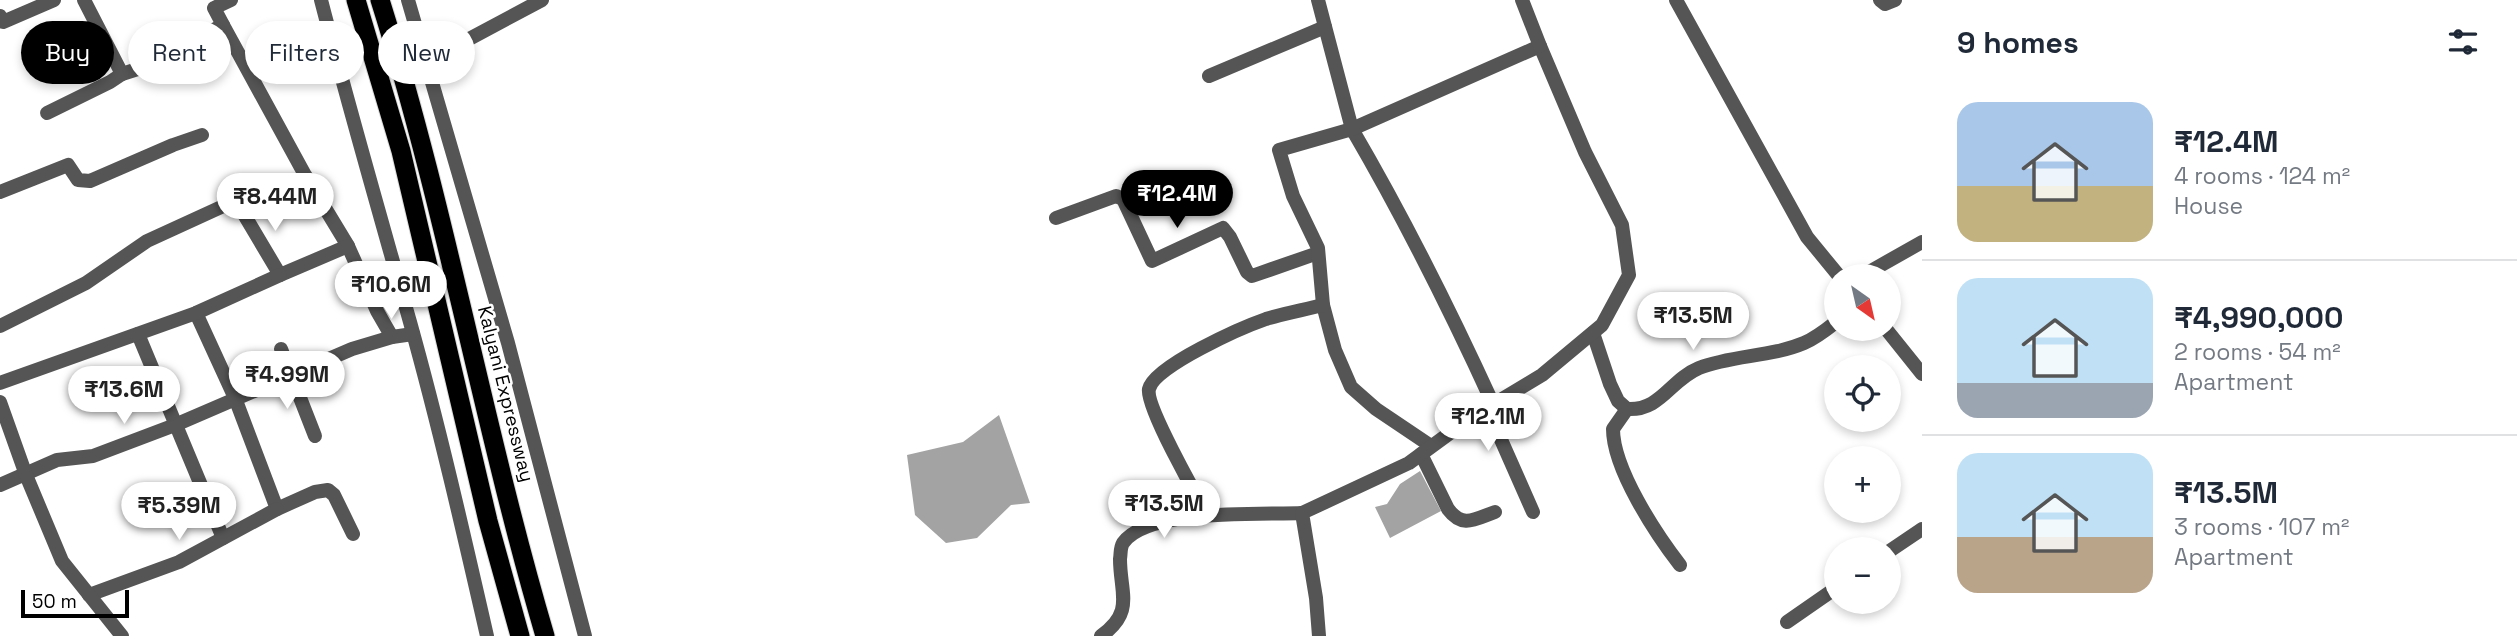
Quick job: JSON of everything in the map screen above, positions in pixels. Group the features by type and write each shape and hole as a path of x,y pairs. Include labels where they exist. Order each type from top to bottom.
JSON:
{"highway":[{"path":"356,0 401,151 488,521 520,636"},
{"name":"Kalyani Expressway","path":"380,0 423,150 480,392 545,636"}],"street":[{"path":"1,21 54,0"},
{"path":"84,0 122,74"},
{"path":"221,21 214,8 231,0"},
{"path":"321,0 359,148 445,456 487,636"},
{"path":"408,0 414,21"},
{"path":"475,36 542,0"},
{"path":"1318,0 1352,129 1383,181 1493,404"},
{"path":"1101,636 1120,619 1125,605 1120,569 1121,547 1124,541 1150,526 1175,519 1207,514 1302,513 1409,463 1493,404 1542,375 1602,325 1629,275 1622,225 1586,152 1522,0"},
{"path":"1676,0 1807,237 1829,264"},
{"path":"1880,0 1885,4 1895,0"},
{"path":"1209,76 1325,27"},
{"path":"231,40 305,175 348,246 377,311 392,337"},
{"path":"1495,512 1467,522 1454,517 1448,509 1426,450 1351,387 1335,350 1323,305 1318,248 1293,196 1279,150 1352,129 1540,46"},
{"path":"47,113 128,72"},
{"path":"432,84 508,343 585,636"},
{"path":"0,192 68,165 78,180 90,181 202,135"},
{"path":"1056,218 1116,196 1123,199 1152,261 1223,228 1247,272 1252,276 1318,253"},
{"path":"0,326 86,284 147,241 230,203 239,206 280,275"},
{"path":"1883,264 1922,242"},
{"path":"0,383 196,313 348,246"},
{"path":"1207,514 1183,473 1151,407 1149,387 1154,378 1181,359 1235,330 1268,318 1323,305"},
{"path":"196,313 235,398 277,509"},
{"path":"1593,333 1610,384 1618,401 1627,409 1648,407 1681,378 1696,369 1716,362 1803,344 1824,330"},
{"path":"138,334 223,538"},
{"path":"0,485 57,460 93,456 175,425 352,349 392,337 413,334"},
{"path":"1896,341 1922,374"},
{"path":"281,349 315,436"},
{"path":"0,402 26,475 62,561 122,636"},
{"path":"1493,404 1488,408 1533,512"},
{"path":"1627,409 1613,429 1619,455 1632,489 1663,543 1680,565"},
{"path":"89,595 179,562 277,509 315,492 328,490 334,495 353,534"},
{"path":"1302,513 1319,636"},
{"path":"1901,543 1922,529"},
{"path":"1787,622 1824,596"}],"shaded area":[{"path":"999,415 1030,503 1011,505 977,538 946,543 915,515 907,455 963,442"},
{"path":"1420,471 1441,511 1390,538 1375,507 1387,504 1400,484"}]}
